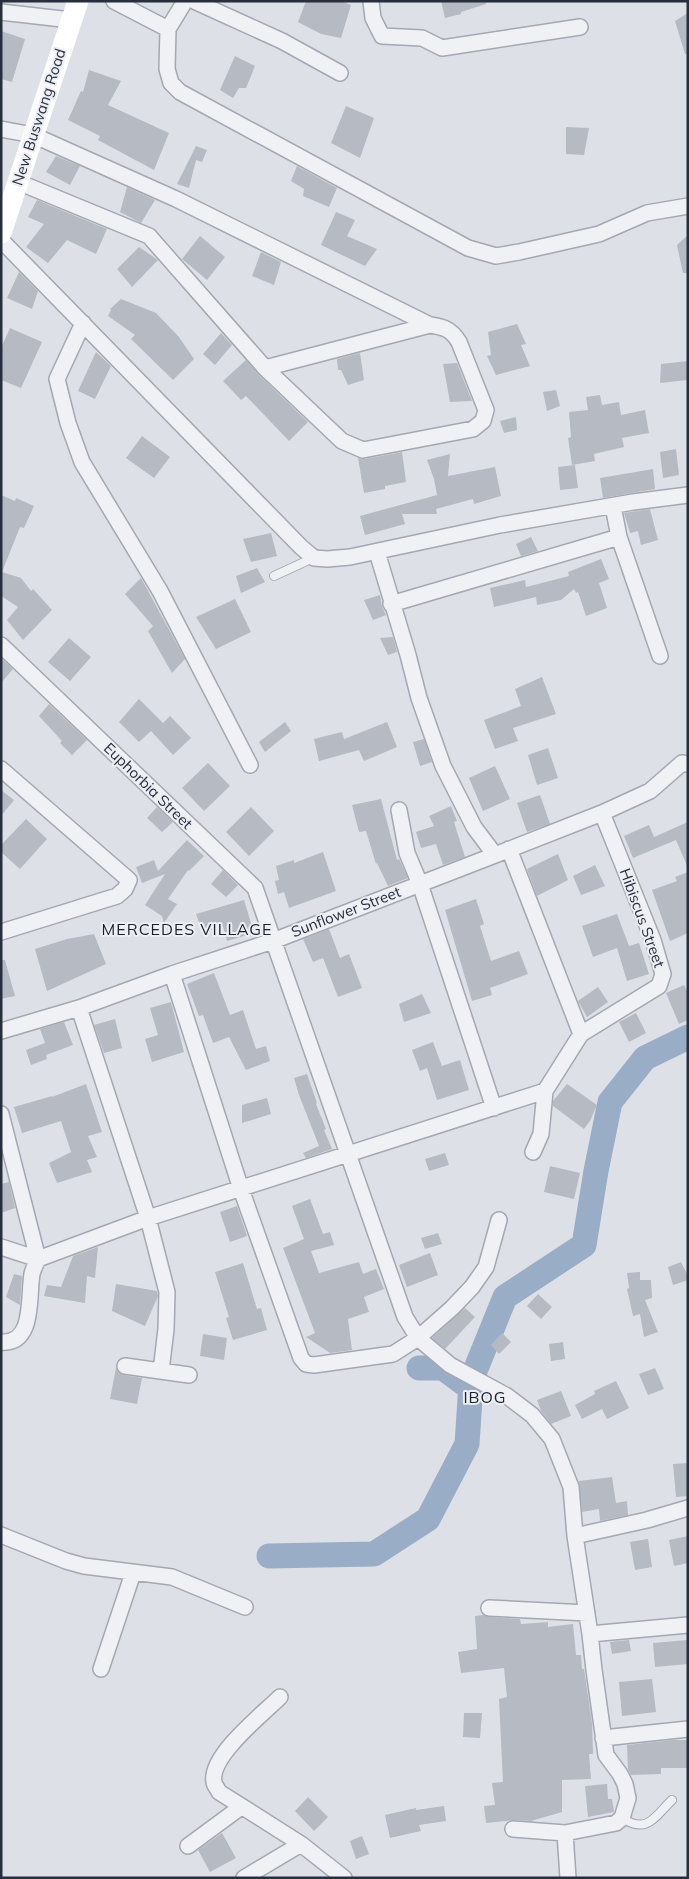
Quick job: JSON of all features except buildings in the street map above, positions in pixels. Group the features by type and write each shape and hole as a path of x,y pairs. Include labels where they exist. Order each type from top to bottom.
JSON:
{"street":[{"path":"114,1 168,29"},
{"path":"185,1 168,29 167,69 171,83 180,92 468,248 496,256 519,252 599,234 647,213 688,206"},
{"path":"194,1 282,41 340,73"},
{"path":"371,1 373,18 382,36 422,38 442,48 580,27"},
{"path":"1,12 74,11"},
{"name":"New Buswang Road","path":"1,234 74,11"},
{"path":"1,129 33,135 176,199 430,325 444,327 453,332 459,342 486,410 483,421 473,428 363,450 342,441 265,368 149,236 18,182"},
{"path":"1,240 301,547 314,558 327,559 376,552 500,525 688,495"},
{"path":"83,323 57,379 68,423 82,462 160,591 250,765"},
{"path":"265,368 430,325"},
{"path":"613,506 619,537 660,656"},
{"path":"391,604 619,537"},
{"path":"376,552 408,655 419,698 443,766 470,819 495,856"},
{"name":"Euphorbia Street","path":"1,645 255,888 405,1317 418,1338 450,1365 507,1396 532,1415 552,1439 571,1488 575,1536 606,1755 620,1774 625,1784 628,1798 622,1818"},
{"name":"Sunflower Street","path":"1,1031 79,1008 172,974 272,941 495,856 650,792 682,763 688,764"},
{"path":"1,769 128,880 126,889 117,896 1,932"},
{"path":"399,810 407,853 420,884 494,1108"},
{"name":"Hibiscus Street","path":"546,1092 581,1034 659,986 662,980 663,974 653,940 602,813"},
{"path":"510,849 581,1034"},
{"path":"172,974 242,1189 301,1358 306,1364 314,1365 393,1354 418,1338 452,1308 486,1267 499,1220"},
{"path":"79,1008 148,1218 167,1292 166,1328 161,1371"},
{"path":"1,1248 38,1259 148,1218 546,1092 541,1134 532,1152"},
{"path":"1,1114 38,1259 32,1273 26,1326 22,1335 15,1340 1,1342"},
{"path":"125,1366 189,1375"},
{"path":"575,1536 647,1520 688,1508"},
{"path":"1,1535 66,1561 84,1566 172,1578 245,1607"},
{"path":"101,1669 133,1573"},
{"path":"489,1608 587,1613"},
{"path":"590,1634 688,1625"},
{"path":"280,1698 231,1744 216,1765 214,1782 219,1792 301,1844 344,1878"},
{"path":"603,1738 688,1729"},
{"path":"188,1846 241,1807"},
{"path":"513,1829 565,1833 616,1823 622,1818"},
{"path":"565,1833 568,1878"},
{"path":"244,1878 301,1844"}],"lane":[{"path":"274,576 314,558"},
{"path":"622,1818 635,1824 649,1823 672,1800"}],"waterway":[{"path":"475,1371 505,1297 584,1245 610,1102 645,1058 688,1037"},
{"path":"419,1368 443,1368 470,1388"},
{"path":"269,1556 374,1554 428,1519 467,1444 471,1384"}],"district":[{"name":"MERCEDES VILLAGE","path":"187,929"},
{"name":"IBOG","path":"485,1397"}]}
